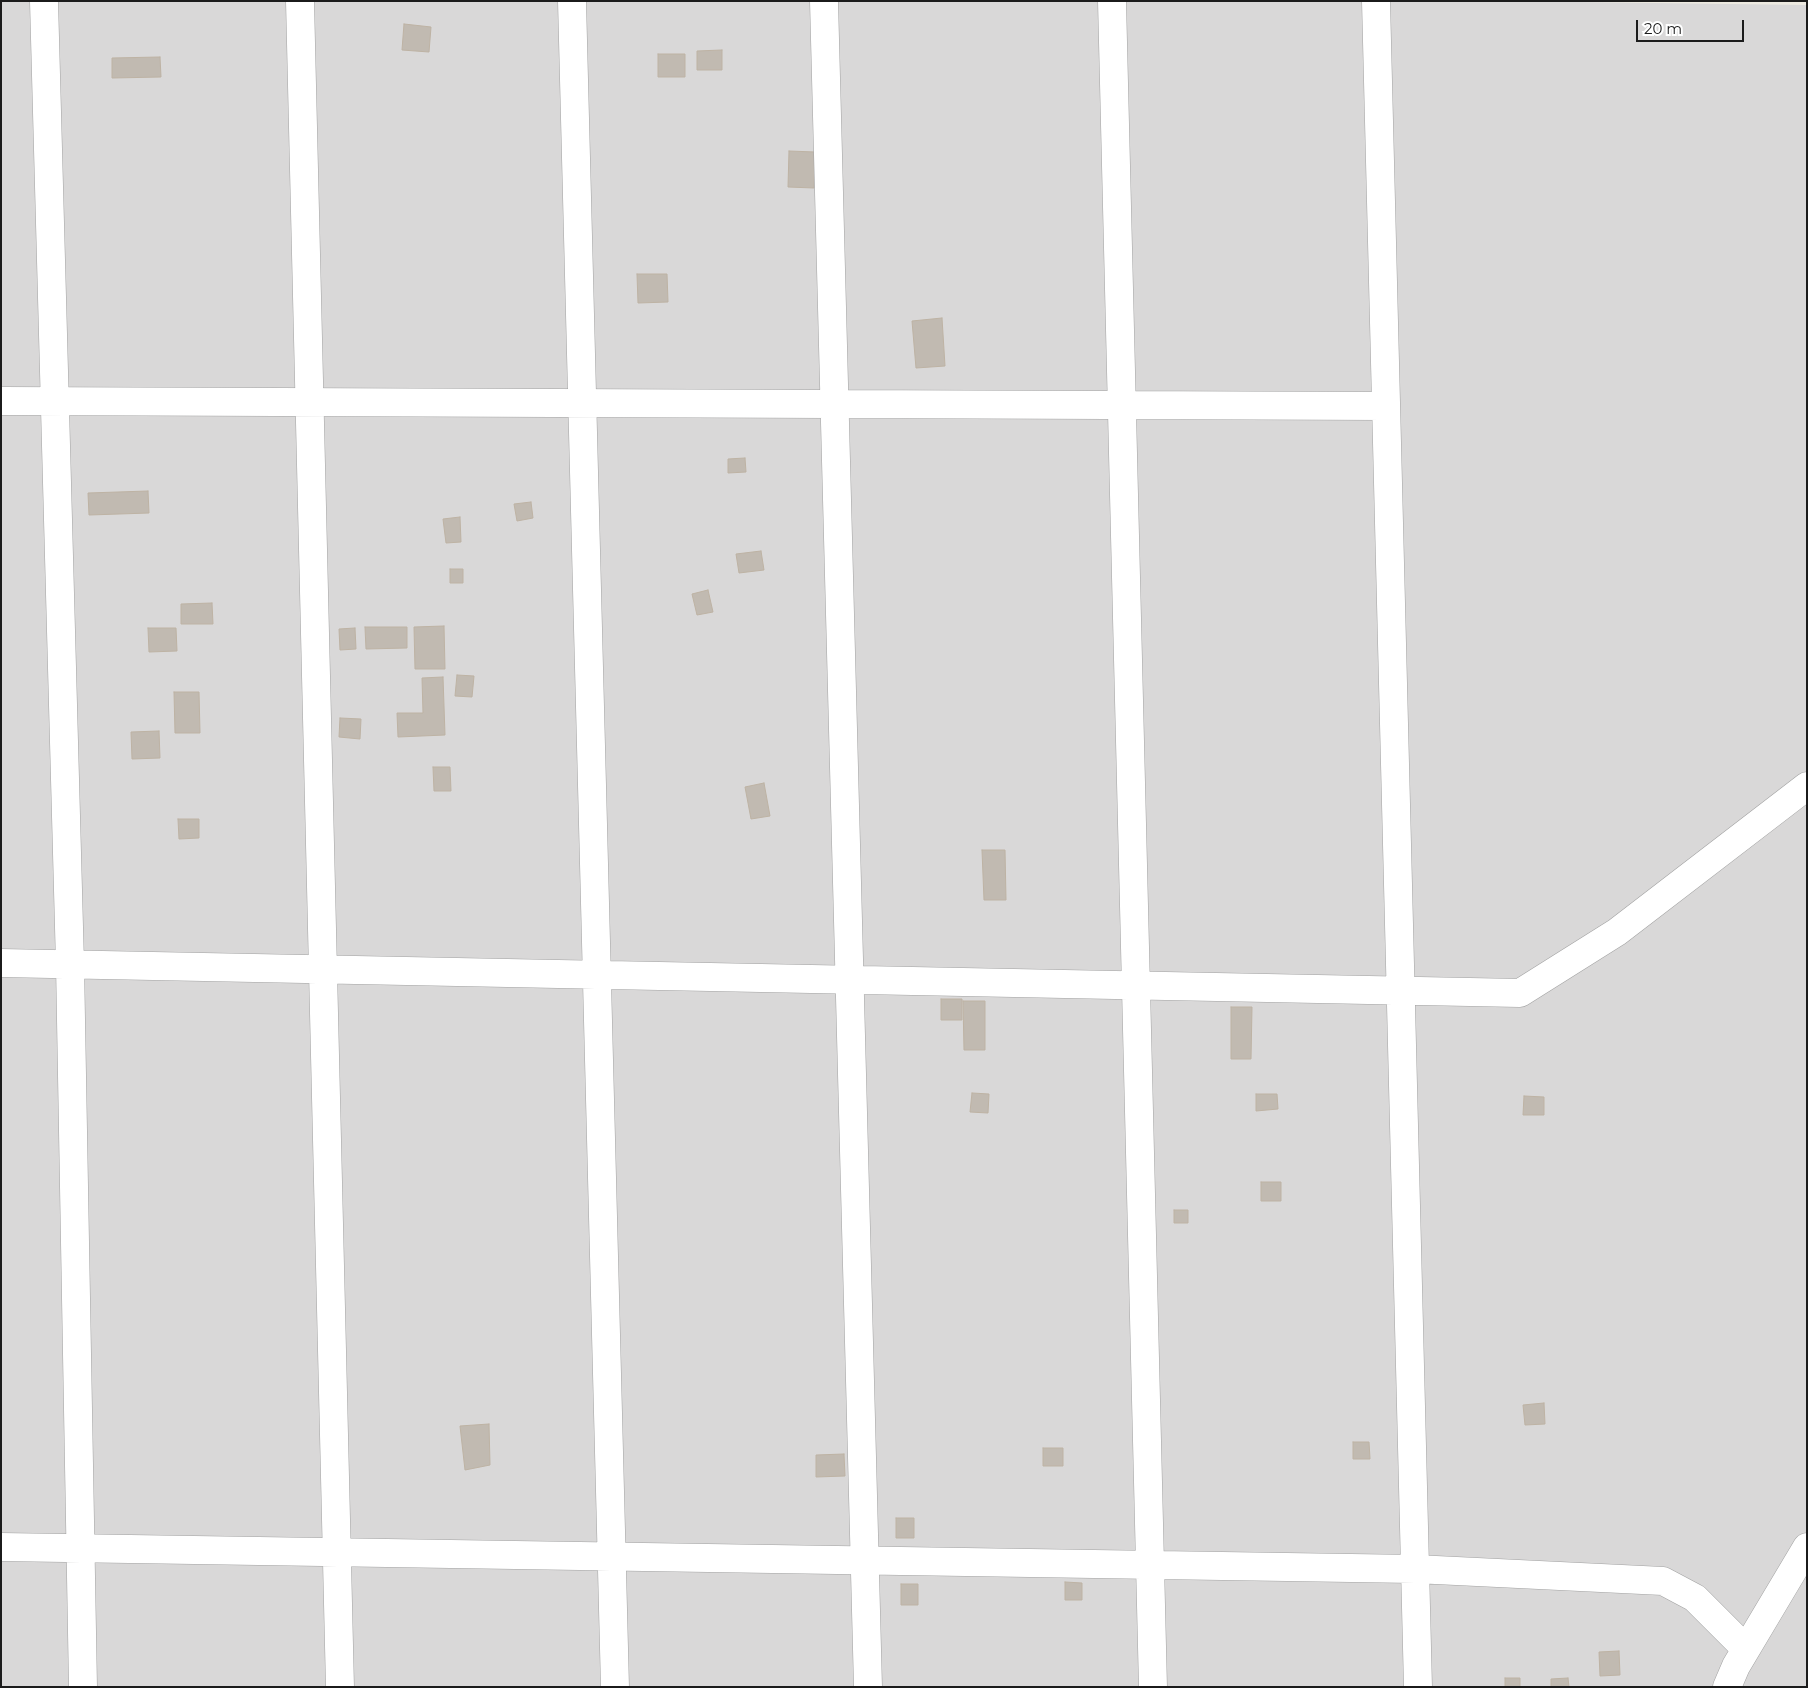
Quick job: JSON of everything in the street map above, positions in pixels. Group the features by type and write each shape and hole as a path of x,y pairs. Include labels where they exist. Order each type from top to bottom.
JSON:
{"street":[{"path":"44,1 70,964 83,1687"},
{"path":"300,1 340,1687"},
{"path":"572,1 615,1687"},
{"path":"824,1 868,1687"},
{"path":"1112,1 1153,1687"},
{"path":"1376,1 1418,1687"},
{"path":"1,401 1386,406"},
{"path":"1,963 1520,993 1617,932 1807,786"},
{"path":"1,1547 1415,1569 1663,1581 1695,1598 1746,1649"},
{"path":"1727,1687 1746,1649 1807,1548"}],"shaded area":[{"path":"1,1 1501,1 1807,5 1807,1687 1,1687"}],"building":[{"path":"404,24 431,27 429,52 402,50"},
{"path":"722,50 722,70 697,70 697,51"},
{"path":"658,54 685,54 685,77 658,77"},
{"path":"160,57 161,77 112,78 112,58"},
{"path":"789,151 815,152 814,188 788,187"},
{"path":"637,274 667,274 668,302 638,303"},
{"path":"942,318 945,366 916,368 912,321"},
{"path":"745,458 746,472 728,473 728,459"},
{"path":"148,491 149,513 89,515 88,493"},
{"path":"531,502 533,518 517,521 514,504"},
{"path":"460,517 461,542 446,543 443,519"},
{"path":"761,551 764,570 739,573 736,554"},
{"path":"450,569 463,569 463,583 450,583"},
{"path":"708,590 713,612 697,615 692,594"},
{"path":"212,603 213,624 181,624 181,604"},
{"path":"444,626 445,669 415,669 414,627"},
{"path":"365,627 407,627 407,648 366,649"},
{"path":"148,628 176,628 177,651 149,652"},
{"path":"355,628 356,649 340,650 339,629"},
{"path":"457,675 474,676 472,697 455,696"},
{"path":"443,677 445,735 398,737 397,713 423,713 422,678"},
{"path":"174,692 199,692 200,733 175,733"},
{"path":"340,718 361,719 360,739 339,737"},
{"path":"159,731 160,758 132,759 131,732"},
{"path":"433,767 450,767 451,791 434,791"},
{"path":"764,783 770,816 751,819 745,787"},
{"path":"178,819 199,819 199,838 179,839"},
{"path":"982,850 1005,850 1006,900 984,900"},
{"path":"941,999 962,999 962,1020 941,1020"},
{"path":"963,1001 985,1001 985,1050 964,1050"},
{"path":"1231,1007 1252,1007 1251,1059 1231,1059"},
{"path":"972,1093 989,1094 988,1113 970,1112"},
{"path":"1256,1094 1277,1094 1278,1109 1256,1111"},
{"path":"1524,1096 1544,1097 1544,1115 1523,1115"},
{"path":"1261,1182 1281,1182 1281,1201 1261,1201"},
{"path":"1174,1210 1188,1210 1188,1223 1174,1223"},
{"path":"1544,1403 1545,1424 1525,1425 1523,1405"},
{"path":"489,1424 490,1465 465,1470 460,1426"},
{"path":"1353,1442 1369,1442 1370,1459 1353,1459"},
{"path":"1043,1448 1063,1448 1063,1466 1043,1466"},
{"path":"844,1454 845,1476 816,1477 816,1455"},
{"path":"896,1518 914,1518 914,1538 896,1538"},
{"path":"1065,1582 1082,1583 1082,1600 1065,1600"},
{"path":"901,1584 918,1584 918,1605 901,1605"},
{"path":"1619,1651 1620,1675 1600,1676 1599,1652"},
{"path":"1505,1678 1520,1678 1520,1687 1505,1687"},
{"path":"1568,1678 1569,1687 1551,1687 1551,1679"}]}
